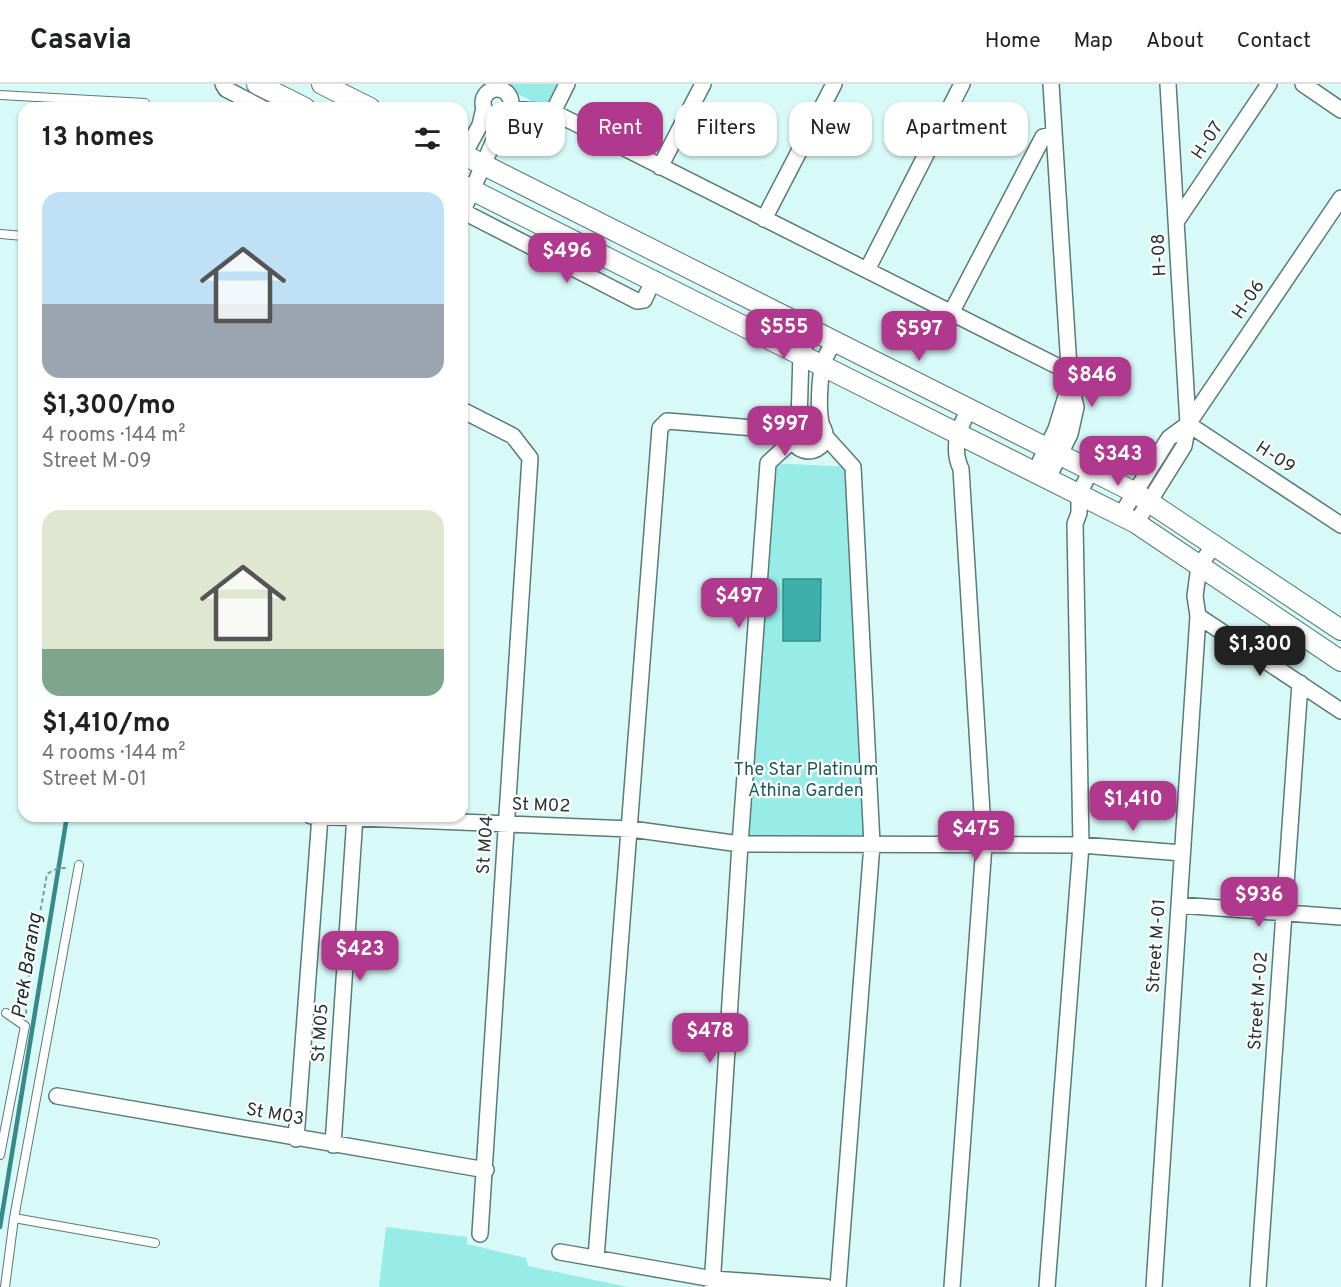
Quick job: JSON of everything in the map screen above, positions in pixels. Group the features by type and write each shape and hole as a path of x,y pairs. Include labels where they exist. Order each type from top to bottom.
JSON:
{"street":[{"path":"223,84 226,89 251,102"},
{"path":"257,84 293,102"},
{"path":"322,84 358,102"},
{"path":"558,102 567,84"},
{"path":"660,166 703,84"},
{"path":"764,219 834,84"},
{"path":"867,270 962,84"},
{"path":"1042,475 1054,451 1070,434 1076,407 1069,378 1051,84"},
{"name":"H-08","path":"1168,84 1178,219 1188,424"},
{"name":"H-07","path":"1178,219 1269,84"},
{"path":"1303,84 1341,110"},
{"path":"468,147 480,125 483,95 496,89 506,93 510,102"},
{"path":"565,118 951,313 1069,378"},
{"path":"951,313 1043,137 1054,135"},
{"path":"468,186 486,156"},
{"path":"468,158 1142,496 1341,630"},
{"path":"468,188 654,279 1128,519 1341,662"},
{"name":"H-06","path":"1188,424 1341,198"},
{"path":"468,215 637,301 644,300 654,279"},
{"path":"813,330 801,353 795,431 798,447 806,451 815,450 822,445 822,364 834,341"},
{"path":"952,1287 984,845 961,469 965,462 960,434 972,410"},
{"name":"St M04","path":"468,413 513,436 530,458 486,1170 480,1234"},
{"path":"712,1283 740,844 768,463 807,419 823,430 853,466 872,844 838,1287"},
{"path":"596,1258 631,829 660,428 667,420 795,431"},
{"path":"1128,519 1142,496 1184,446 1188,424"},
{"name":"H-09","path":"1188,424 1341,525"},
{"path":"1047,1287 1081,845 1075,524 1069,511 1074,492 1087,468"},
{"path":"1203,568 1218,547"},
{"name":"Street M-01","path":"1154,1287 1198,612 1195,596 1203,568"},
{"path":"1198,612 1341,711"},
{"name":"Street M-02","path":"1258,1287 1300,683"},
{"name":"St M05","path":"296,1139 320,822"},
{"name":"St M05","path":"333,1145 355,822"},
{"name":"St M02","path":"464,822 631,829 740,844 1081,845 1182,852"},
{"path":"1179,905 1341,917"},
{"name":"St M03","path":"57,1096 486,1170"},
{"path":"561,1252 712,1283 826,1287"}],"lane":[{"path":"0,95 127,102"},
{"path":"0,234 18,236"},
{"path":"5,1287 14,1218 79,865"},
{"path":"0,1155 25,1026 6,1013"},
{"path":"14,1218 155,1244"}],"path":[{"path":"25,1026 28,981 47,874 58,868 73,868 79,865"}],"green space":[{"path":"497,84 567,84 558,102 534,102"},
{"name":"The Star Platinum Athina Garden","path":"768,463 853,467 872,844 740,844"},
{"path":"386,1227 467,1237 467,1244 526,1258 528,1266 628,1287 379,1287"}],"shaded area":[{"path":"783,579 821,579 820,641 783,641"}],"waterway":[{"name":"Prek Barang","path":"0,1227 66,822"}]}
